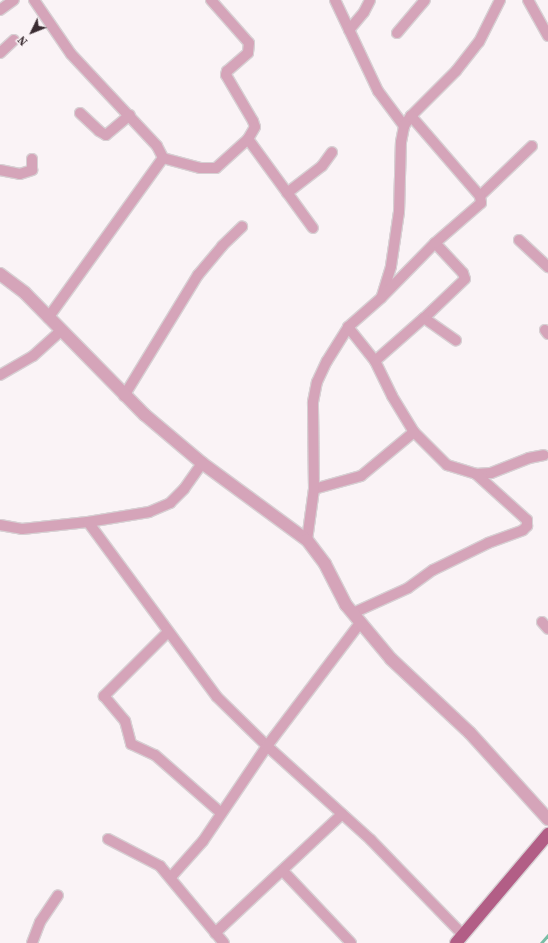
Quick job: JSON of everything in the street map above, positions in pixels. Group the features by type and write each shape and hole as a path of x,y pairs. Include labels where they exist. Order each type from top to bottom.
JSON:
{"main road":[{"path":"459,939 548,834"}],"street":[{"path":"0,10 14,0"},
{"path":"34,0 71,54 158,146 163,158"},
{"path":"163,158 200,168 216,168 248,139 255,128 253,121 226,75 227,71 248,53 249,43 211,0"},
{"path":"335,0 378,91 404,126"},
{"path":"349,30 364,12 370,0"},
{"path":"397,33 425,0"},
{"path":"381,298 391,266 399,212 400,150 404,126 410,116 456,71 479,42 500,0"},
{"path":"528,0 548,36"},
{"path":"0,53 14,40"},
{"path":"80,113 99,131 106,135 130,116"},
{"path":"307,540 314,489 313,416 316,389 327,361 348,327 381,298 435,243 481,203 480,196 410,116"},
{"path":"248,139 313,228"},
{"path":"480,196 532,146"},
{"path":"287,193 322,166 332,152"},
{"path":"48,318 163,158"},
{"path":"0,170 20,174 32,170 32,159"},
{"path":"124,396 198,275 222,246 242,227"},
{"path":"519,240 548,267"},
{"path":"375,360 424,318 465,279 463,273 435,243"},
{"path":"0,274 25,293 124,396 202,463 307,540 325,564 360,623 391,659 470,733 548,819"},
{"path":"424,318 456,340"},
{"path":"348,327 375,360 414,432 447,465 476,474 491,473 529,458 544,455"},
{"path":"0,375 33,356 62,331"},
{"path":"314,489 361,476 414,432"},
{"path":"0,525 22,529 88,522 148,512 170,503 184,489 202,463"},
{"path":"353,613 408,588 432,570 488,543 523,530 527,526 527,520 476,474"},
{"path":"88,522 217,697 267,746 371,840 459,939"},
{"path":"171,877 203,841 267,746 360,623"},
{"path":"168,632 104,696 125,721 131,744 160,759 221,813"},
{"path":"215,934 342,814"},
{"path":"108,839 150,858 171,877 215,934 224,943"},
{"path":"283,871 351,943"},
{"path":"32,943 40,922 58,895"}],"waterway":[{"path":"541,943 548,935"}]}
